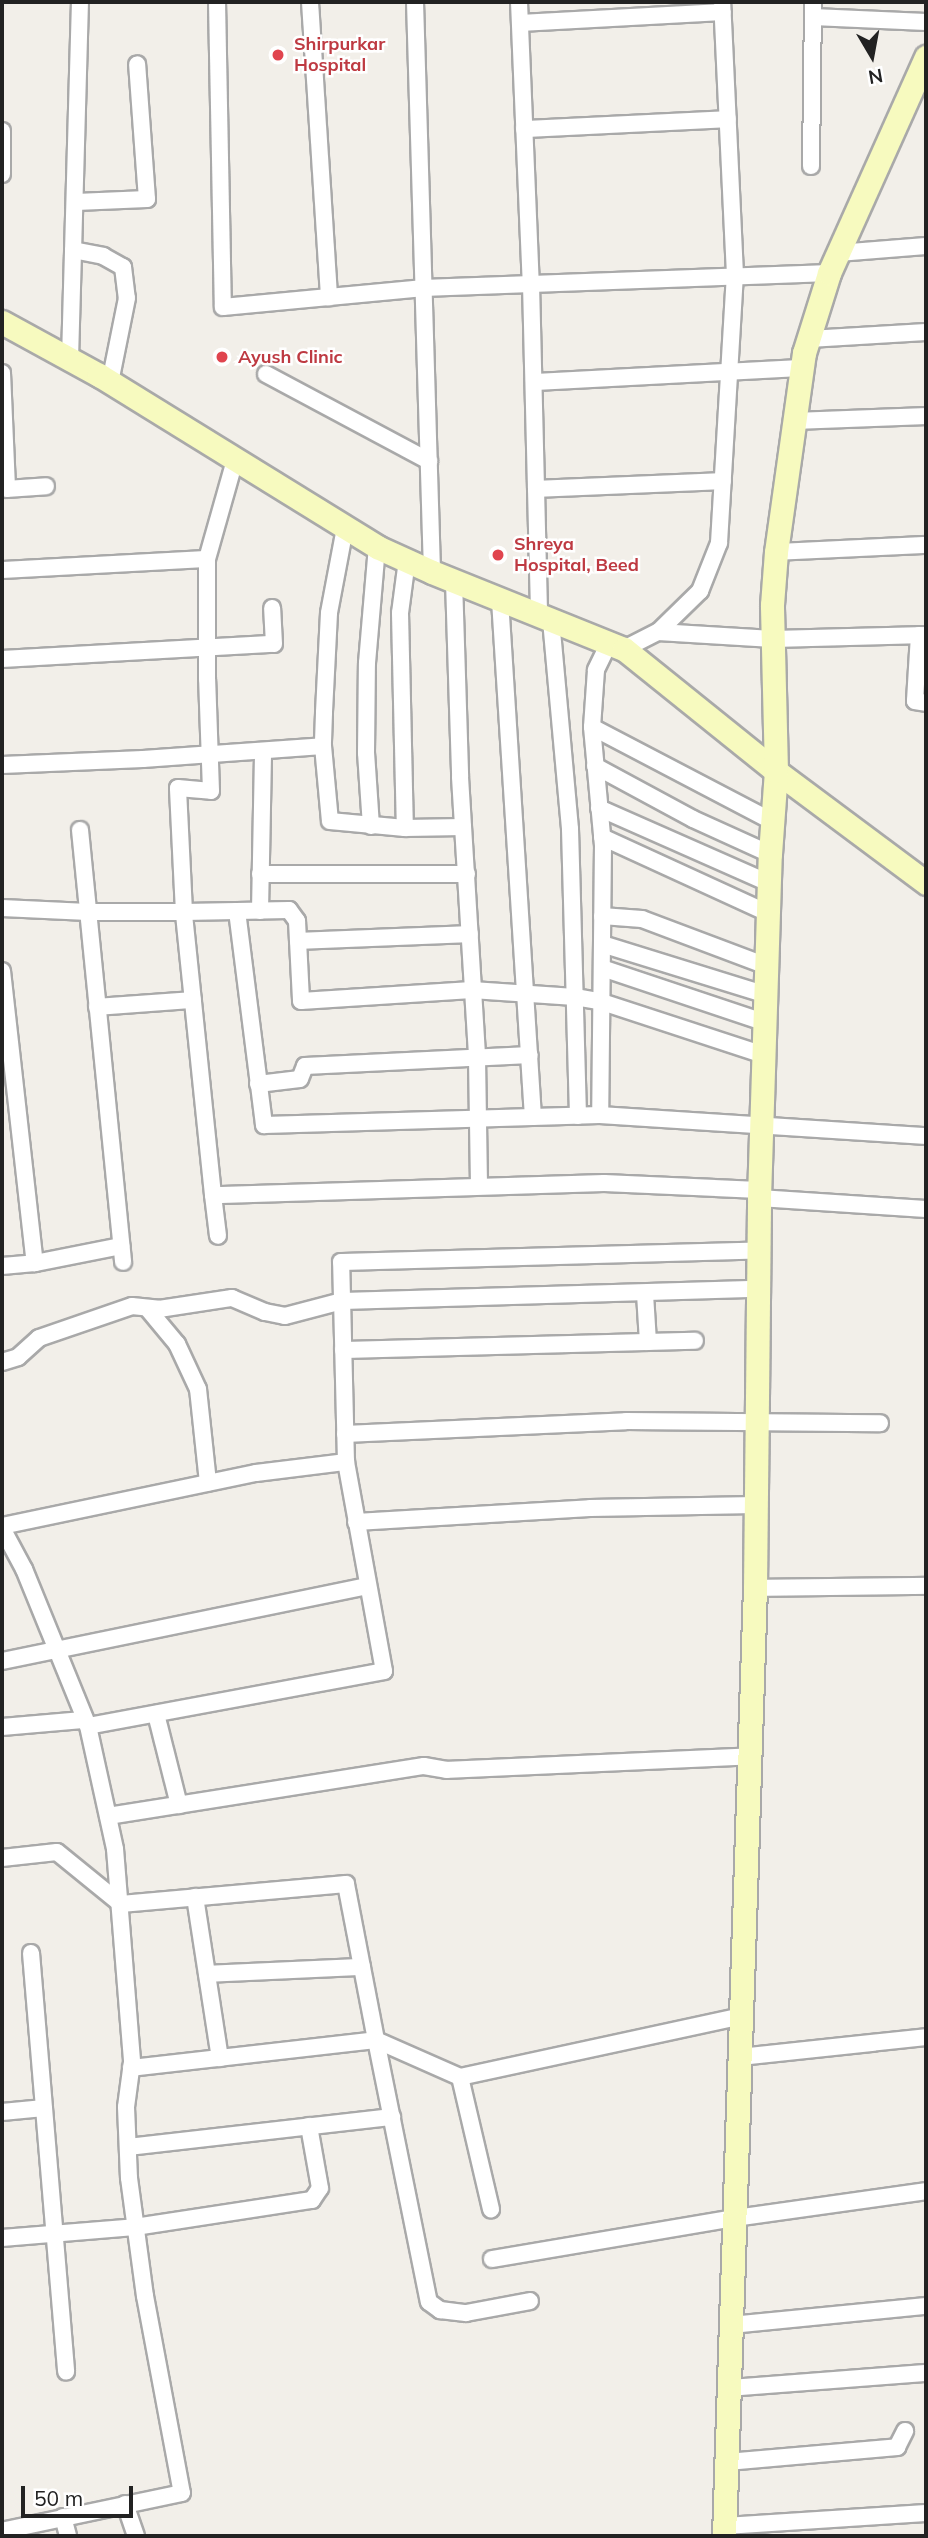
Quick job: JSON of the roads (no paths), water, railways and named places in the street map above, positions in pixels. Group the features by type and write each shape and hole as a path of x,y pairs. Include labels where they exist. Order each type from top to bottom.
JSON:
{"street":[{"path":"70,359 80,2"},
{"path":"217,2 223,307 424,288 736,275 834,263 926,246"},
{"path":"310,2 329,297"},
{"path":"415,2 429,461 443,577 467,874 477,1058 479,1185"},
{"path":"519,2 531,284 536,489 545,618 570,829 578,1116"},
{"path":"520,23 722,7 736,275 719,543 700,591 658,632"},
{"path":"811,166 813,9 926,22"},
{"path":"926,57 834,263 809,339 802,368 776,552 773,639 776,771 770,854 759,1194 755,1588 724,2531 926,2513"},
{"path":"76,202 147,199 137,64"},
{"path":"524,129 728,119"},
{"path":"2,131 2,174"},
{"path":"74,250 103,256 123,267 127,298 110,382"},
{"path":"2,322 110,382 377,547 443,577 616,646 776,771 926,883"},
{"path":"809,339 926,332"},
{"path":"534,382 802,368"},
{"path":"2,373 7,489 46,486"},
{"path":"266,374 429,461"},
{"path":"795,421 926,416"},
{"path":"218,1236 184,912 178,788 211,791 207,559 235,460"},
{"path":"536,489 723,481"},
{"path":"345,528 329,613 323,746 330,821 405,828 463,827"},
{"path":"776,552 926,545"},
{"path":"371,826 366,752 367,663 377,547"},
{"path":"2,570 207,559"},
{"path":"405,828 400,613 407,560"},
{"path":"500,600 533,1117"},
{"path":"2,659 274,644 272,608"},
{"path":"600,1115 602,837 592,727 596,670 616,646 658,632 773,639 923,635 915,701 926,702"},
{"path":"592,727 772,821"},
{"path":"2,765 323,746"},
{"path":"260,911 263,751"},
{"path":"595,766 693,819 770,854"},
{"path":"599,807 769,883"},
{"path":"2,1266 122,1254 80,830"},
{"path":"602,837 768,913"},
{"path":"260,874 467,874"},
{"path":"2,908 88,912 289,910 297,921 301,1001 472,990 575,997 602,1002 764,1055"},
{"path":"237,911 264,1125 600,1115 926,1136"},
{"path":"602,916 642,919 767,966"},
{"path":"298,941 470,934"},
{"path":"602,944 767,995"},
{"path":"602,968 766,1023"},
{"path":"2,971 10,1114 34,1263"},
{"path":"97,1007 193,1000"},
{"path":"258,1084 300,1079 305,1066 530,1055"},
{"path":"213,1195 479,1185 604,1184 926,1209"},
{"path":"2,1727 86,1723 156,1714 384,1671 346,1462 341,1262 758,1250"},
{"path":"2,1362 18,1357 39,1338 132,1306 159,1309 232,1298 265,1312 285,1315 342,1301 758,1289"},
{"path":"645,1294 648,1342"},
{"path":"147,1308 177,1345 194,1377 202,1412 208,1482"},
{"path":"343,1350 695,1341"},
{"path":"345,1434 626,1421 880,1423"},
{"path":"2,2531 182,2493 145,2296 135,2227 126,2107 131,2068 121,1904 108,1815 86,1723 24,1569 2,1527 208,1482 346,1462"},
{"path":"356,1522 590,1508 756,1505"},
{"path":"2,1661 367,1586"},
{"path":"755,1588 926,1586"},
{"path":"156,1714 179,1805"},
{"path":"108,1815 424,1766 447,1770 750,1756"},
{"path":"2,1858 57,1852 121,1904 346,1884 429,2302 440,2310 466,2313 530,2301"},
{"path":"195,1897 220,2058"},
{"path":"31,1953 66,2372"},
{"path":"207,1974 362,1967"},
{"path":"131,2068 376,2040 460,2077 741,2016"},
{"path":"740,2057 926,2037"},
{"path":"460,2077 491,2209"},
{"path":"2,2112 44,2108"},
{"path":"128,2147 392,2117"},
{"path":"2,2238 135,2227 312,2200 320,2188 309,2126"},
{"path":"492,2259 735,2218 926,2191"},
{"path":"731,2325 926,2306"},
{"path":"729,2388 926,2373"},
{"path":"727,2462 897,2447 905,2431"},
{"path":"125,2504 136,2536"},
{"path":"63,2517 68,2536"}],"place":[{"name":"Shirpurkar Hospital","path":"278,55"},
{"name":"Ayush Clinic","path":"222,357"},
{"name":"Shreya Hospital, Beed","path":"498,555"}]}
